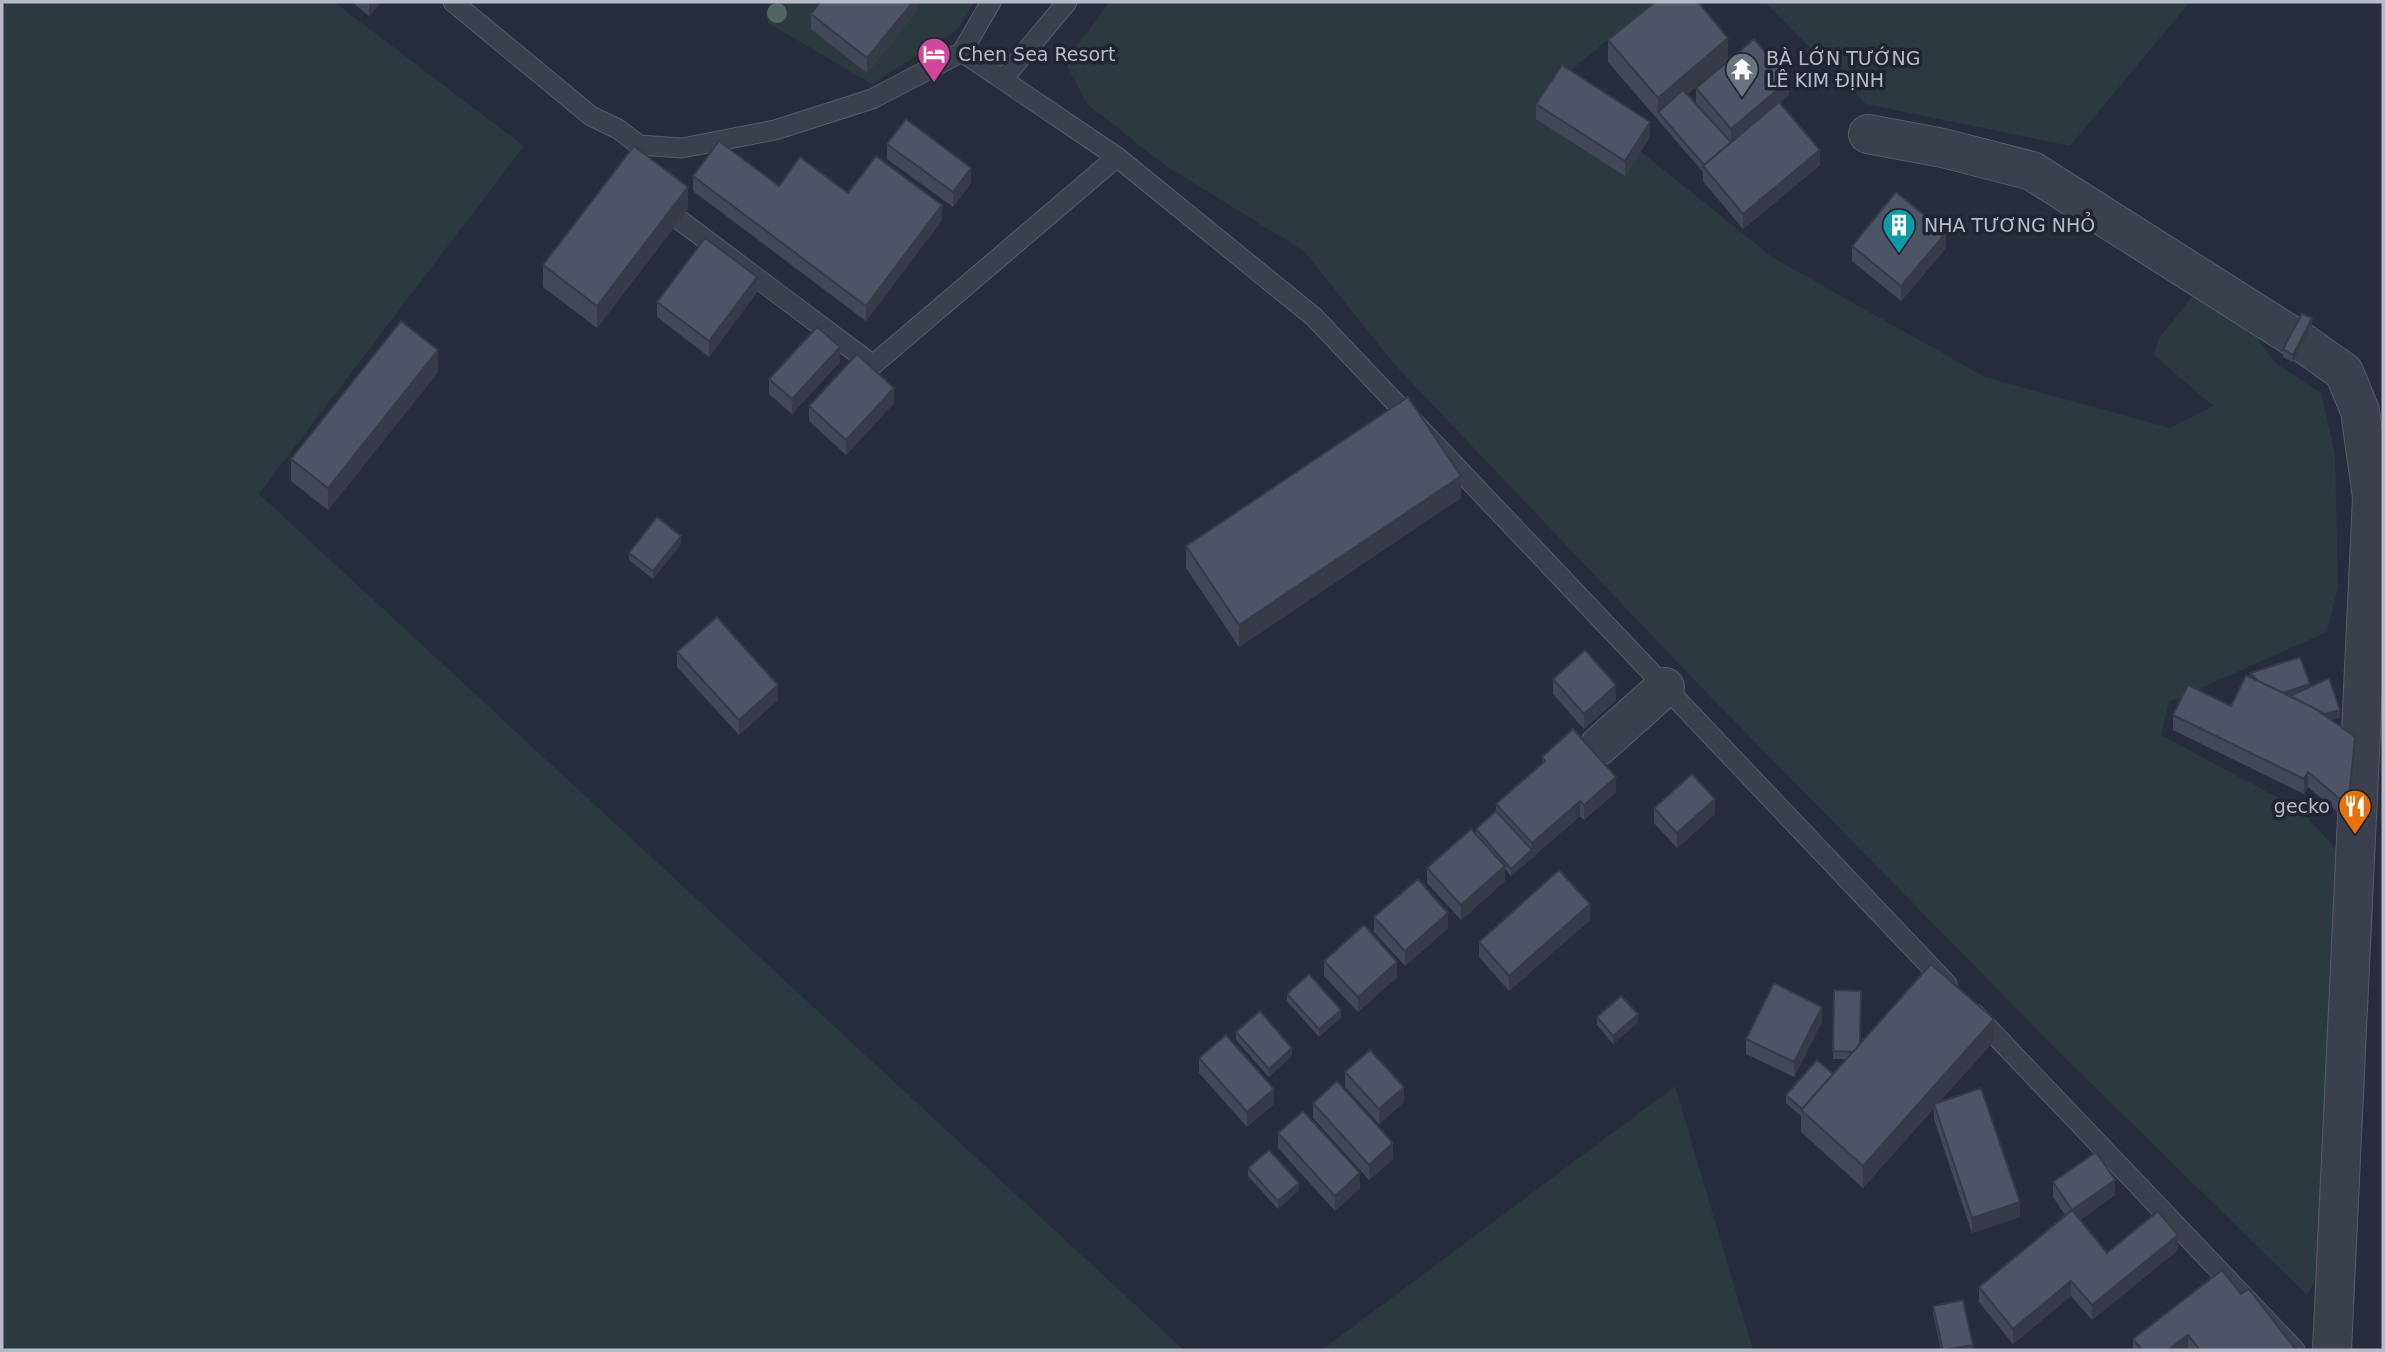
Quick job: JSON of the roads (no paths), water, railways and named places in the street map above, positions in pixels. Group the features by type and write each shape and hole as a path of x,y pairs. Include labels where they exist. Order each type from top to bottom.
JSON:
{"street":[{"path":"1868,134 1944,148 2032,171 2280,327 2344,372 2360,411 2372,497 2375,624 2332,1350"},
{"path":"1600,746 1665,687"}],"lane":[{"path":"453,2 591,116 618,129 639,145 682,148 775,130 872,99 962,52 991,2"},
{"path":"1003,79 1066,2"},
{"path":"962,52 1117,157 1314,317 2295,1350"},
{"path":"665,209 873,365 1117,157"}],"place":[{"name":"Chen Sea Resort","path":"934,84"},
{"name":"BÀ LỚN TƯỚNG LÊ KIM ĐỊNH","path":"1742,99"},
{"name":"NHA TƯƠNG NHỎ","path":"1899,255"},
{"name":"gecko","path":"2355,836"}]}
